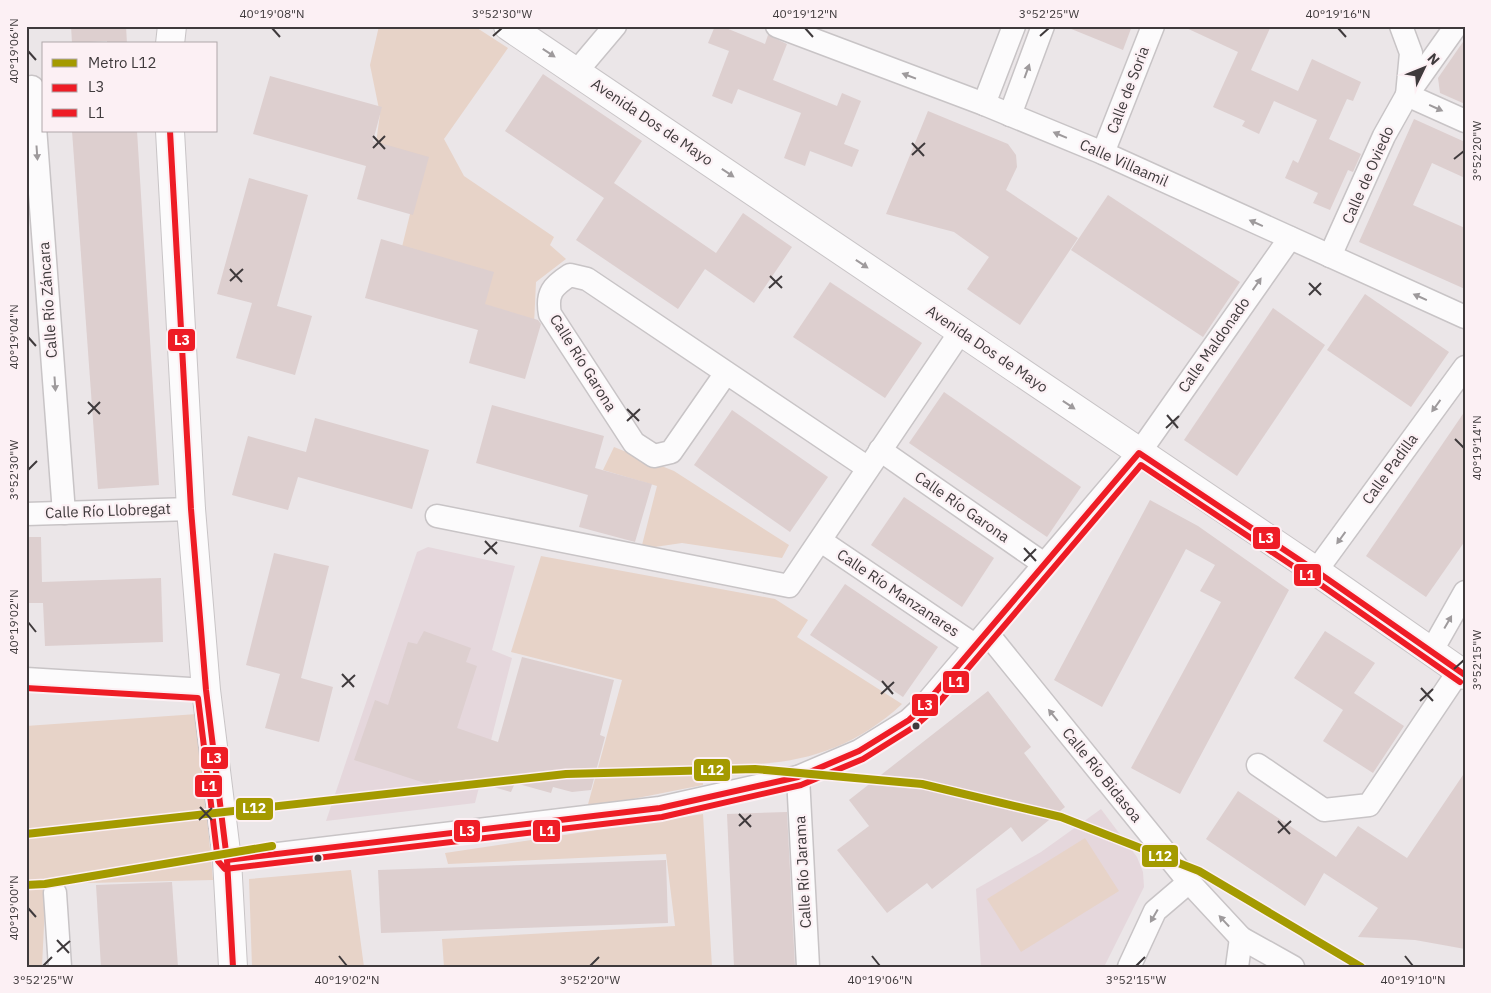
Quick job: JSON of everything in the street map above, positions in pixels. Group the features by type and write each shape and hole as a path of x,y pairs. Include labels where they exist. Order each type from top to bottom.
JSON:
{"street":[{"path":"170,42 172,26"},
{"name":"Avenida Dos de Mayo","path":"508,26 1316,571 1462,673"},
{"path":"577,71 615,26"},
{"name":"Calle Villaamil","path":"777,26 984,104 1104,153 1465,317"},
{"path":"984,104 1014,26"},
{"path":"1010,115 1043,26"},
{"name":"Calle de Soria","path":"1104,153 1153,26"},
{"name":"Calle de Oviedo","path":"1402,26 1411,53 1407,95"},
{"name":"Calle de Oviedo","path":"1330,256 1384,136 1407,95 1456,26"},
{"name":"Calle Río Záncara","path":"34,86 64,513"},
{"path":"1407,95 1465,121"},
{"path":"170,132 191,509 206,690 227,860 233,967"},
{"name":"Calle Maldonado","path":"227,860 660,808 798,777 859,752 909,720 923,707 1139,453 1290,238"},
{"name":"Calle Río Garona","path":"726,373 671,452 654,456 634,443 550,314 548,300 556,284 570,275 587,278 726,373 874,459 1044,564"},
{"path":"437,516 789,586 961,331"},
{"name":"Calle Padilla","path":"1316,571 1465,367"},
{"name":"Calle Río Llobregat","path":"26,514 191,509"},
{"name":"Calle Río Manzanares","path":"821,541 981,639"},
{"path":"1431,652 1465,592"},
{"name":"Calle Río Bidasoa","path":"981,639 1188,882 1241,938 1293,967"},
{"path":"1258,765 1324,810 1369,805 1462,673"},
{"path":"26,679 206,690"},
{"name":"Calle Río Jarama","path":"798,777 808,967"},
{"path":"1128,967 1156,911 1188,882"},
{"path":"55,893 60,967"},
{"path":"1236,967 1241,938"}],"shaded area":[{"path":"379,26 474,26 508,48 444,139 464,176 554,237 550,245 566,259 536,282 534,325 484,312 401,251 422,165 375,150 380,114 370,65"},
{"path":"614,447 674,471 789,545 782,558 682,543 641,549 657,486 603,470"},
{"path":"428,547 515,566 492,650 512,658 475,803 326,821 417,552"},
{"path":"541,556 775,599 808,620 797,637 902,704 880,722 857,737 834,748 809,756 758,764 703,763 703,785 587,808 622,680 511,652"},
{"path":"197,714 213,880 46,884 42,967 26,967 26,726"},
{"path":"1101,809 1137,857 1143,872 1144,887 1104,967 981,967 976,889 1041,852"},
{"path":"703,814 712,967 444,967 442,939 675,926 666,854 448,864 445,853"},
{"path":"1085,838 1119,891 1021,952 987,899"},
{"path":"351,870 364,967 252,967 249,879"}],"building":[{"path":"71,26 126,26 127,42 72,42"},
{"path":"715,26 721,26 765,44 768,35 787,44 773,80 837,106 842,93 861,101 844,144 859,150 852,167 810,151 805,166 784,158 801,113 738,89 732,104 712,96 729,51 708,43"},
{"path":"1064,26 1132,26 1123,50"},
{"path":"1182,26 1271,26 1251,70 1298,91 1312,59 1361,82 1353,101 1347,99 1329,139 1361,154 1353,172 1348,170 1330,210 1313,203 1318,193 1285,178 1293,160 1298,163 1317,120 1274,101 1259,134 1242,126 1245,121 1213,107 1238,52"},
{"path":"1465,39 1465,104 1440,93 1438,78"},
{"path":"543,74 642,141 614,183 716,253 743,213 792,247 754,303 705,269 678,309 576,240 604,198 505,131"},
{"path":"270,76 382,107 373,141 429,157 413,215 357,199 366,166 253,134"},
{"path":"928,111 1008,144 1016,155 1017,167 1006,190 1078,238 1020,325 967,289 989,257 954,232 886,214"},
{"path":"1414,119 1465,142 1465,178 1432,163 1413,205 1465,228 1465,289 1359,242"},
{"path":"72,132 137,132 159,485 98,489"},
{"path":"249,178 308,195 277,306 312,316 295,375 236,358 252,303 217,294"},
{"path":"1108,195 1240,282 1203,337 1071,250"},
{"path":"381,239 494,272 485,304 538,320 541,324 525,379 469,363 478,330 365,298"},
{"path":"830,282 922,343 885,398 793,337"},
{"path":"1365,294 1449,352 1411,407 1327,350"},
{"path":"1273,308 1325,345 1237,476 1184,440"},
{"path":"944,392 1081,487 1047,537 909,443"},
{"path":"492,405 604,436 595,468 652,484 635,542 579,527 588,495 476,463"},
{"path":"732,410 828,477 790,532 694,465"},
{"path":"1465,411 1465,541 1426,597 1366,556"},
{"path":"315,418 429,450 412,509 298,477 288,510 232,495 248,436 306,452"},
{"path":"904,497 994,558 962,607 871,545"},
{"path":"1150,500 1198,526 1289,590 1180,794 1131,768 1221,602 1200,591 1215,565 1186,549 1102,707 1054,680"},
{"path":"26,537 41,537 42,582 161,578 163,642 45,646 43,603 26,603"},
{"path":"274,553 329,566 301,678 333,687 319,742 265,728 280,674 246,665"},
{"path":"845,584 938,647 903,697 810,635"},
{"path":"424,631 471,648 466,662 477,666 457,728 498,742 522,657 614,680 600,735 605,737 591,790 572,792 553,787 551,793 515,783 511,792 465,779 462,788 439,780 437,787 354,760 375,700 388,705 408,642 417,644"},
{"path":"1325,631 1375,663 1354,693 1404,726 1373,773 1323,741 1343,710 1294,678"},
{"path":"988,691 1031,747 1024,753 1065,807 1022,842 1011,827 932,889 927,883 887,913 837,850 869,826 849,800"},
{"path":"1465,772 1465,949 1415,940 1358,937 1378,908 1324,873 1305,906 1206,839 1238,791 1336,857 1358,826 1407,858"},
{"path":"787,812 795,967 734,967 727,814"},
{"path":"666,860 668,923 381,933 378,870"},
{"path":"172,882 178,967 101,967 96,885"}],"metro line":[{"name":"L12","path":"26,834 566,774 755,769 922,784 1061,817 1199,871 1361,967"},
{"name":"L12","path":"26,885 45,884 272,846"}],"transit line":[{"name":"L3","path":"170,132 191,509 206,690 227,860 233,967"},
{"name":"L3","path":"227,860 660,808 798,777 859,751 909,720 923,707 1139,453 1316,571 1465,675"},
{"name":"L1","path":"26,688 198,698 218,861 225,869 662,817 801,785 863,759 914,727 930,713 1141,465 1311,578 1460,682"}]}
